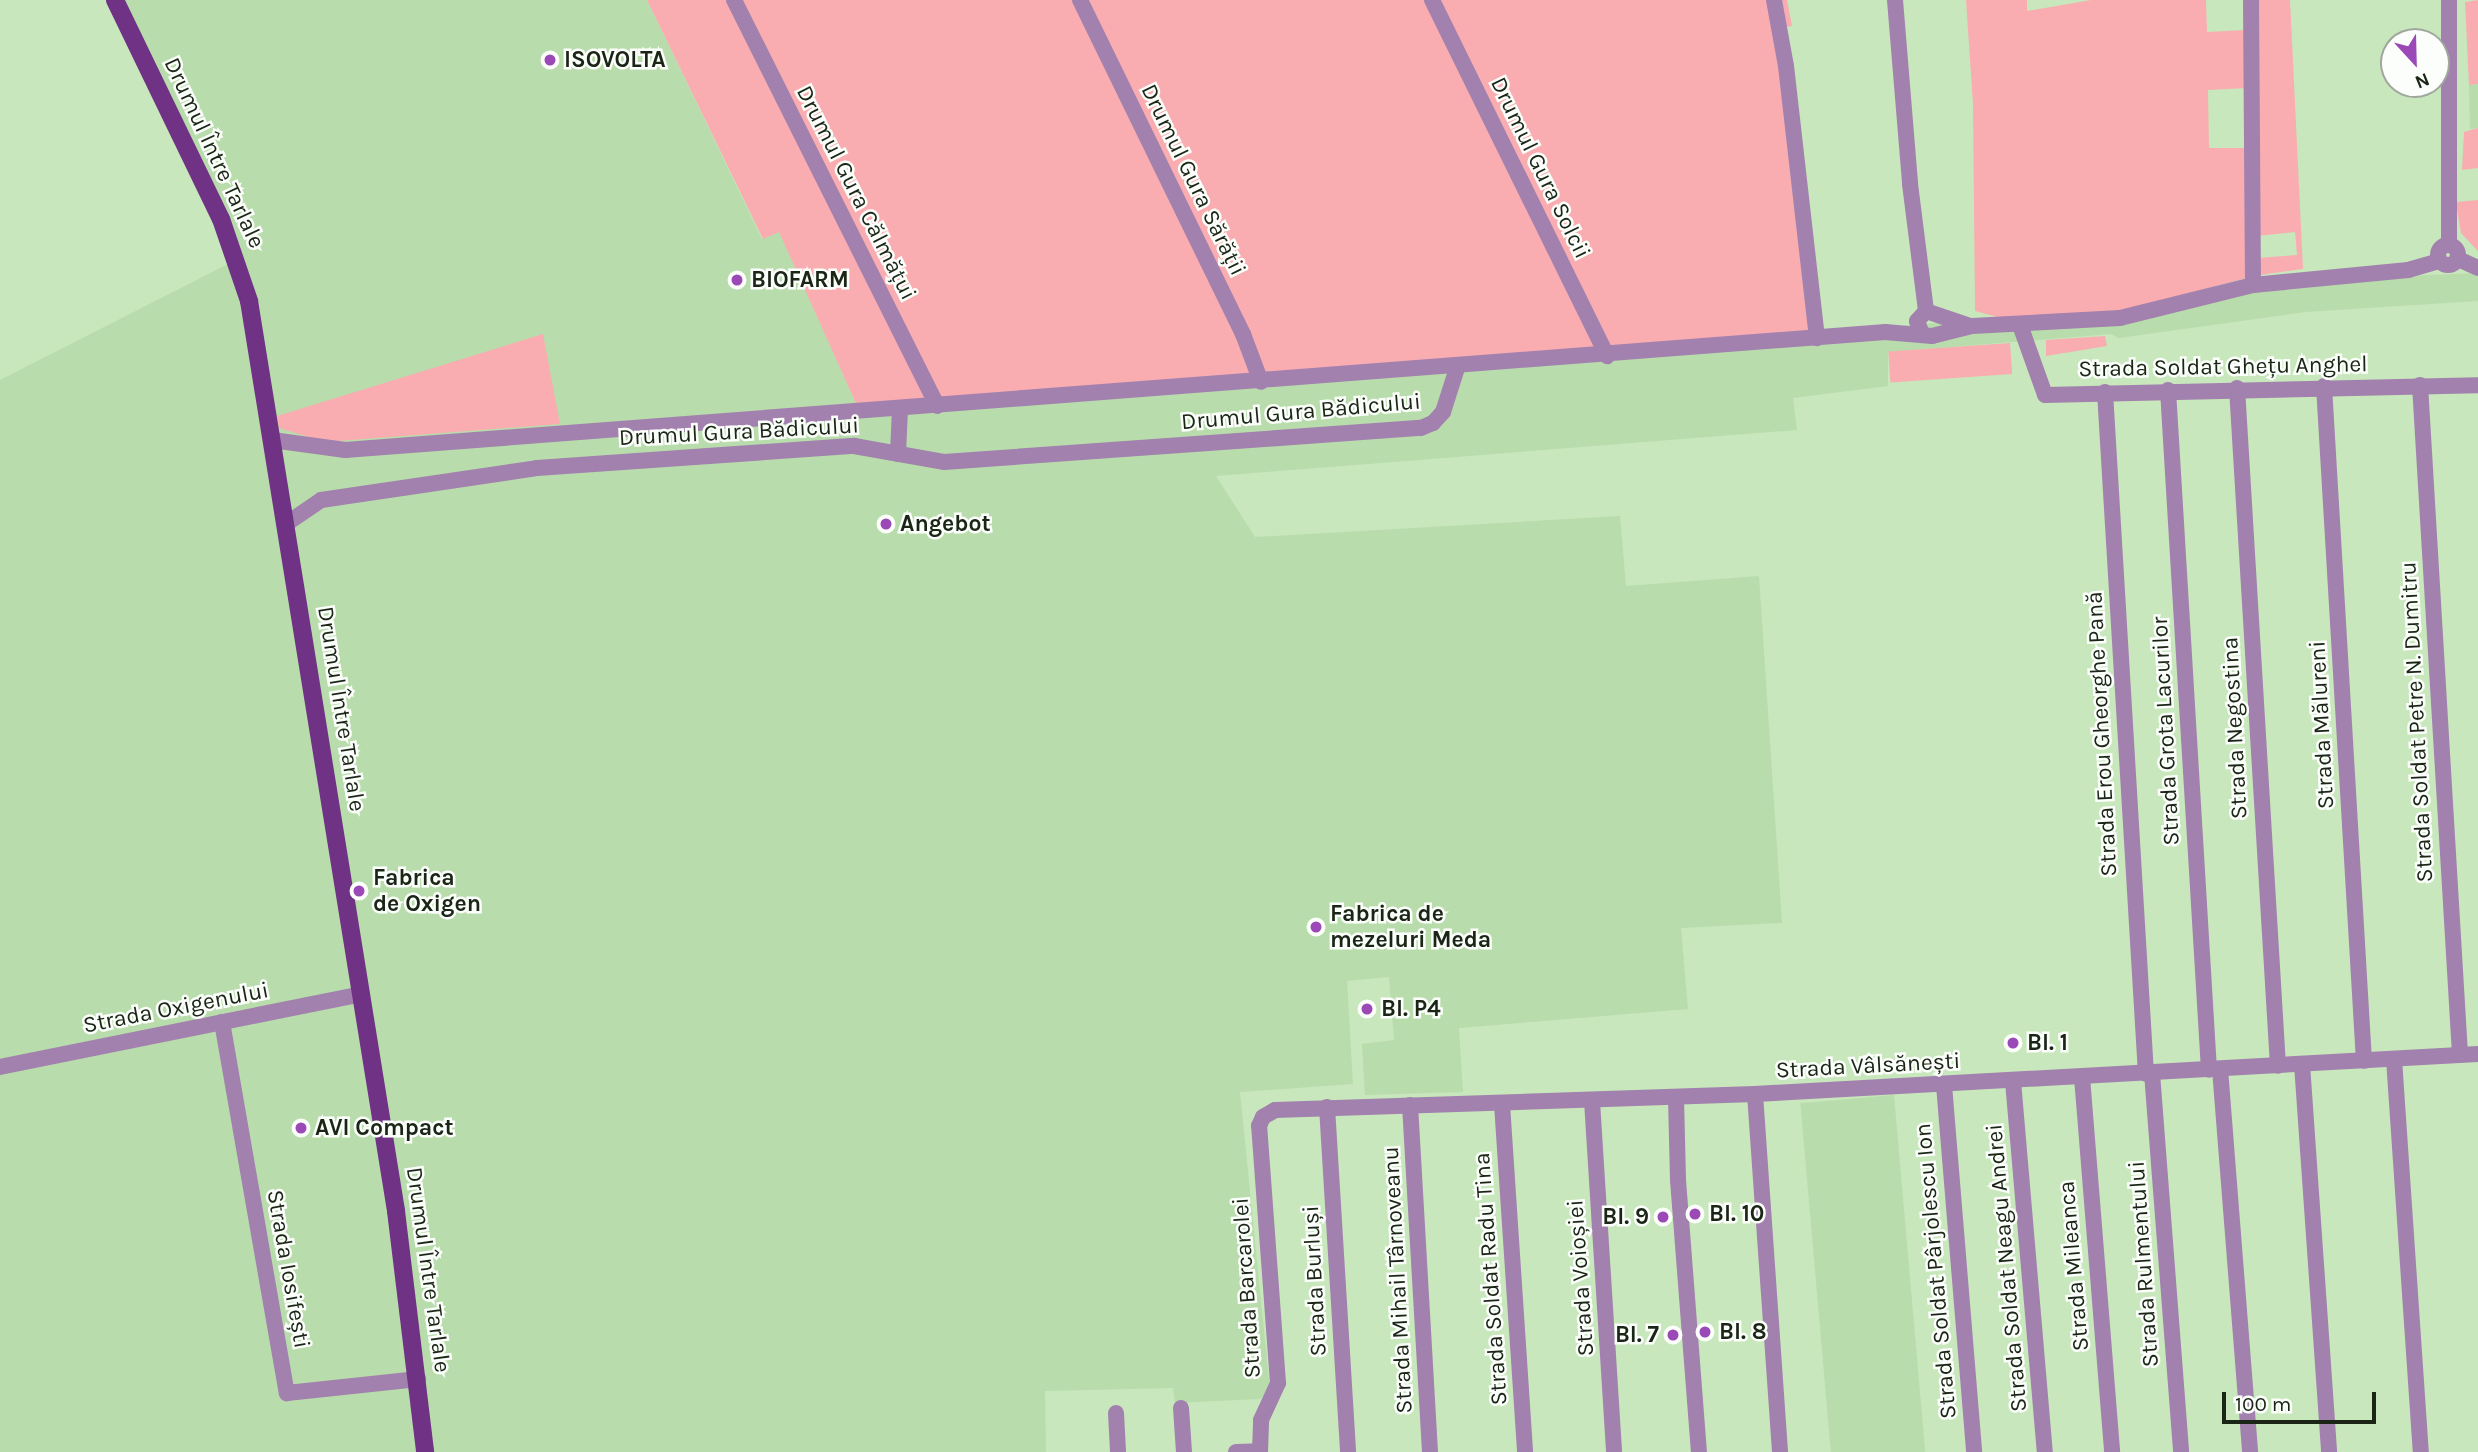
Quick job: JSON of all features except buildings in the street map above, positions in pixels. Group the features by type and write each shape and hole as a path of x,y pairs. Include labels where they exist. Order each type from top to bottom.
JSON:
{"main road":[{"name":"Drumul Între Tarlale","path":"115,0 233,248 249,301 362,994 418,1379 425,1452"}],"street":[{"name":"Drumul Gura Călmățui","path":"734,0 937,406"},
{"name":"Drumul Gura Sărății","path":"1080,0 1243,334 1261,382"},
{"name":"Drumul Gura Solcii","path":"1432,0 1607,356"},
{"path":"1774,0 1786,66 1816,338"},
{"path":"1895,0 1913,217 1929,322 1972,327 2120,318 2253,285 2407,270 2439,261 2450,265 2458,259"},
{"path":"2251,0 2253,285"},
{"path":"2449,0 2449,244"},
{"path":"2439,261 2440,248 2449,244"},
{"path":"2449,244 2457,249 2458,259"},
{"path":"2458,259 2478,268"},
{"name":"Drumul Gura Bădicului","path":"272,440 345,450 1607,356 1885,332 1929,322"},
{"name":"Strada Soldat Ghețu Anghel","path":"2020,325 2042,393 2478,385"},
{"name":"Drumul Gura Bădicului","path":"286,524 321,499 537,468 854,446 943,462 1421,428 1433,424 1443,412 1457,368"},
{"name":"Strada Soldat Petre N. Dumitru","path":"2420,385 2460,1055"},
{"name":"Strada Mălureni","path":"2324,386 2364,1061"},
{"name":"Strada Negostina","path":"2237,388 2278,1066"},
{"name":"Strada Grota Lacurilor","path":"2168,390 2215,1070 2250,1452"},
{"name":"Strada Erou Gheorghe Pană","path":"2105,392 2149,1074"},
{"path":"898,454 900,409"},
{"name":"Strada Oxigenului","path":"0,1067 362,994"},
{"name":"Strada Iosifești","path":"222,1022 287,1393 418,1379"},
{"name":"Strada Vâlsănești","path":"1263,1117 1284,1108 1676,1098 2478,1054"},
{"path":"2394,1059 2421,1452"},
{"path":"2302,1064 2329,1452"},
{"name":"Strada Rulmentului","path":"2149,1074 2181,1452"},
{"name":"Strada Mileanca","path":"2082,1077 2112,1452"},
{"name":"Strada Soldat Neagu Andrei","path":"2013,1081 2045,1452"},
{"name":"Strada Soldat Pârjolescu Ion","path":"1944,1085 1974,1452"},
{"path":"1755,1094 1780,1452"},
{"path":"1676,1098 1678,1180 1699,1452"},
{"name":"Strada Voioșiei","path":"1592,1101 1615,1452"},
{"name":"Strada Soldat Radu Tina","path":"1503,1104 1525,1452"},
{"name":"Strada Mihail Târnoveanu","path":"1410,1105 1430,1452"},
{"name":"Strada Burluși","path":"1327,1107 1348,1452"},
{"name":"Strada Barcarolei","path":"1260,1451 1261,1420 1278,1383 1259,1133 1263,1117"},
{"path":"1181,1408 1184,1452"},
{"path":"1116,1413 1118,1452"},
{"path":"1236,1452 1260,1451"}],"shaded area":[{"path":"107,0 647,0 762,239 779,231 858,408 1975,320 2312,280 2478,273 2478,301 2305,312 2119,338 2111,334 1888,352 1888,386 1793,398 1797,430 1216,476 1255,537 1620,516 1626,586 1759,576 1782,923 1681,928 1688,1009 1459,1028 1463,1092 1365,1095 1362,1044 1394,1040 1389,977 1347,981 1353,1084 1240,1092 1270,1390 1260,1399 1175,1403 1173,1388 1045,1391 1046,1452 0,1452 0,380 232,262"},
{"path":"647,0 1787,0 1792,26 1785,27 1812,332 858,408 779,232 763,239"},
{"path":"1966,0 2027,0 2027,11 2091,0 2206,0 2207,32 2246,30 2247,88 2208,90 2209,148 2247,148 2247,278 2120,311 2001,318 1975,311 1973,104"},
{"path":"2256,0 2290,0 2303,269 2260,275 2256,258 2297,255 2295,232 2256,236"},
{"path":"2478,0 2478,84 2469,85 2465,2"},
{"path":"2478,84 2478,128 2470,129 2469,85"},
{"path":"2478,128 2478,168 2462,170 2464,132"},
{"path":"2478,200 2478,251 2461,233 2456,202"},
{"path":"543,334 560,424 325,442 279,428 277,416"},
{"path":"2105,336 2107,346 2046,356 2046,340"},
{"path":"2010,343 2012,374 1890,382 1888,352"},
{"path":"1894,1095 1925,1452 1831,1452 1800,1103"}],"place":[{"name":"ISOVOLTA","path":"550,60"},
{"name":"BIOFARM","path":"737,280"},
{"name":"Angebot","path":"886,524"},
{"name":"Fabrica de Oxigen","path":"359,891"},
{"name":"Fabrica de mezeluri Meda","path":"1316,927"},
{"name":"Bl. P4","path":"1367,1009"},
{"name":"Bl. 1","path":"2013,1043"},
{"name":"AVI Compact","path":"301,1128"},
{"name":"Bl. 10","path":"1695,1214"},
{"name":"Bl. 9","path":"1663,1217"},
{"name":"Bl. 8","path":"1705,1332"},
{"name":"Bl. 7","path":"1673,1335"}]}
